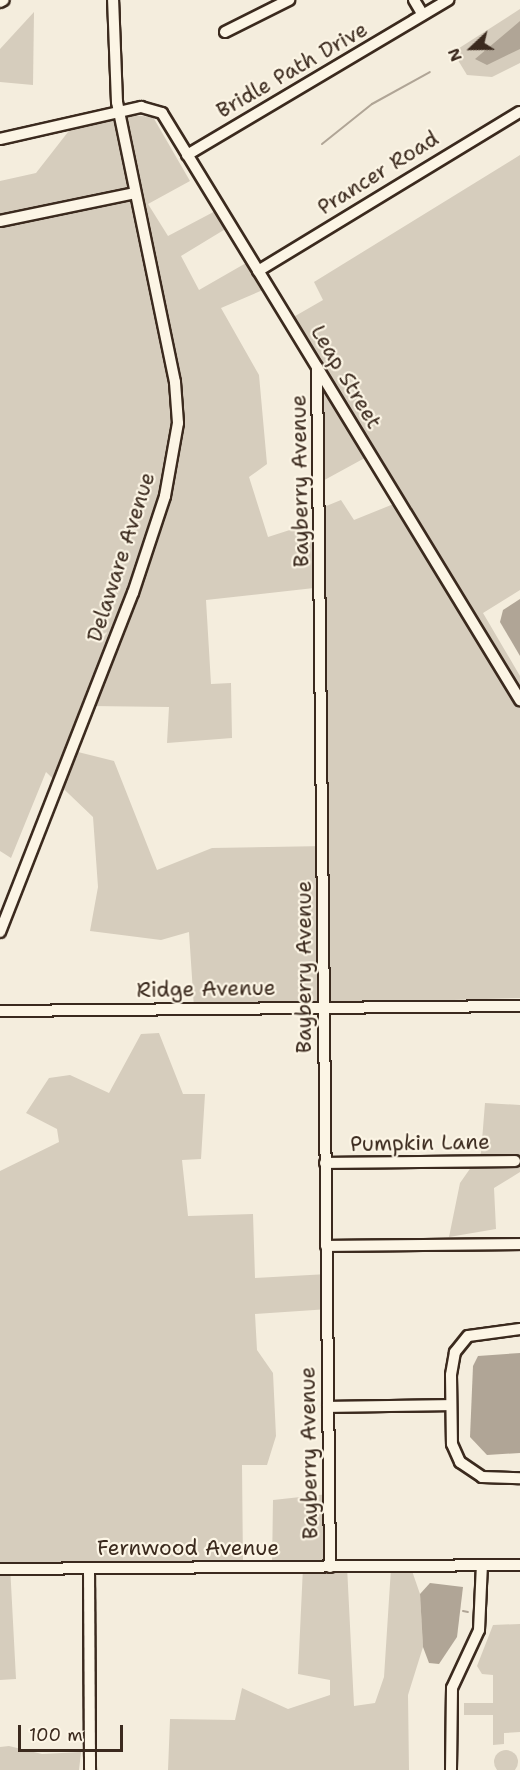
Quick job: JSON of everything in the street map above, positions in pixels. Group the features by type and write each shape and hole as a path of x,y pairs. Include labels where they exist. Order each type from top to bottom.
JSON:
{"street":[{"name":"Delaware Avenue","path":"0,932 5,902 133,593 165,496 177,435 177,394 119,113 113,0"},
{"path":"225,32 289,0"},
{"path":"414,0 423,15"},
{"name":"Bridle Path Drive","path":"187,155 448,0"},
{"name":"Leap Street","path":"119,113 157,110 187,155 520,700"},
{"name":"Prancer Road","path":"258,271 520,112"},
{"path":"0,139 119,113"},
{"path":"0,221 135,193"},
{"name":"Bayberry Avenue","path":"317,367 330,1567"},
{"name":"Ridge Avenue","path":"0,1011 520,1006"},
{"name":"Pumpkin Lane","path":"326,1163 515,1161"},
{"path":"326,1246 520,1244"},
{"path":"520,1329 485,1329 461,1343 452,1361 451,1405 452,1443 464,1467 482,1477 520,1478"},
{"path":"328,1407 451,1405"},
{"path":"452,1770 452,1688 479,1630 482,1565"},
{"name":"Fernwood Avenue","path":"0,1569 520,1565"},
{"path":"89,1569 90,1770"}],"shaded area":[{"path":"520,9 520,63 492,77 467,75 453,52"},
{"path":"34,12 33,85 0,82 0,49"},
{"path":"520,21 520,49 487,65 475,59"},
{"path":"119,114 153,117 190,181 148,204 168,236 221,208 232,225 181,256 199,290 253,259 270,287 221,308 259,375 267,464 249,477 268,537 296,528 300,539 323,535 319,509 341,500 354,520 401,501 372,454 319,483 317,363 290,319 323,300 314,282 520,155 520,590 483,613 520,676 520,998 194,1008 189,932 161,940 90,931 98,887 93,817 46,772 11,858 0,851 0,181 36,173 75,123","holes":["323,587 326,846 212,848 157,870 114,761 74,751 91,706 169,707 167,743 232,738 231,683 211,684 206,600"]},
{"path":"520,599 520,656 500,622 503,610"},
{"path":"159,1033 183,1094 205,1094 201,1159 182,1160 188,1216 253,1214 255,1278 328,1274 329,1309 255,1314 257,1350 273,1373 276,1436 267,1465 242,1465 243,1567 10,1565 16,1679 0,1680 0,1171 59,1142 57,1129 26,1113 49,1078 70,1075 109,1093 141,1034"},
{"path":"485,1103 520,1105 520,1172 494,1188 496,1229 449,1237 460,1183 481,1153"},
{"path":"520,1353 520,1453 487,1455 470,1437 473,1366 478,1356"},
{"path":"328,1494 331,1567 347,1566 354,1706 375,1703 384,1677 391,1568 411,1568 420,1594 423,1647 408,1695 409,1770 168,1770 170,1719 235,1720 242,1688 288,1709 330,1695 330,1680 298,1674 303,1567 272,1567 273,1500"},
{"path":"430,1583 463,1587 457,1637 439,1664 429,1663 423,1647 420,1594"},
{"path":"520,1624 520,1732 504,1733 504,1744 493,1745 493,1715 464,1715 464,1703 493,1703 493,1675 482,1674 477,1666 493,1625"},
{"path":"9,1746 42,1754 81,1752 79,1770 0,1770 0,1747"},
{"path":"506,1750 514,1754 518,1762 514,1770 506,1774 498,1770 494,1762 498,1754"}],"waterway":[{"path":"322,144 372,104 430,72"},
{"path":"463,1611 468,1612"}]}
